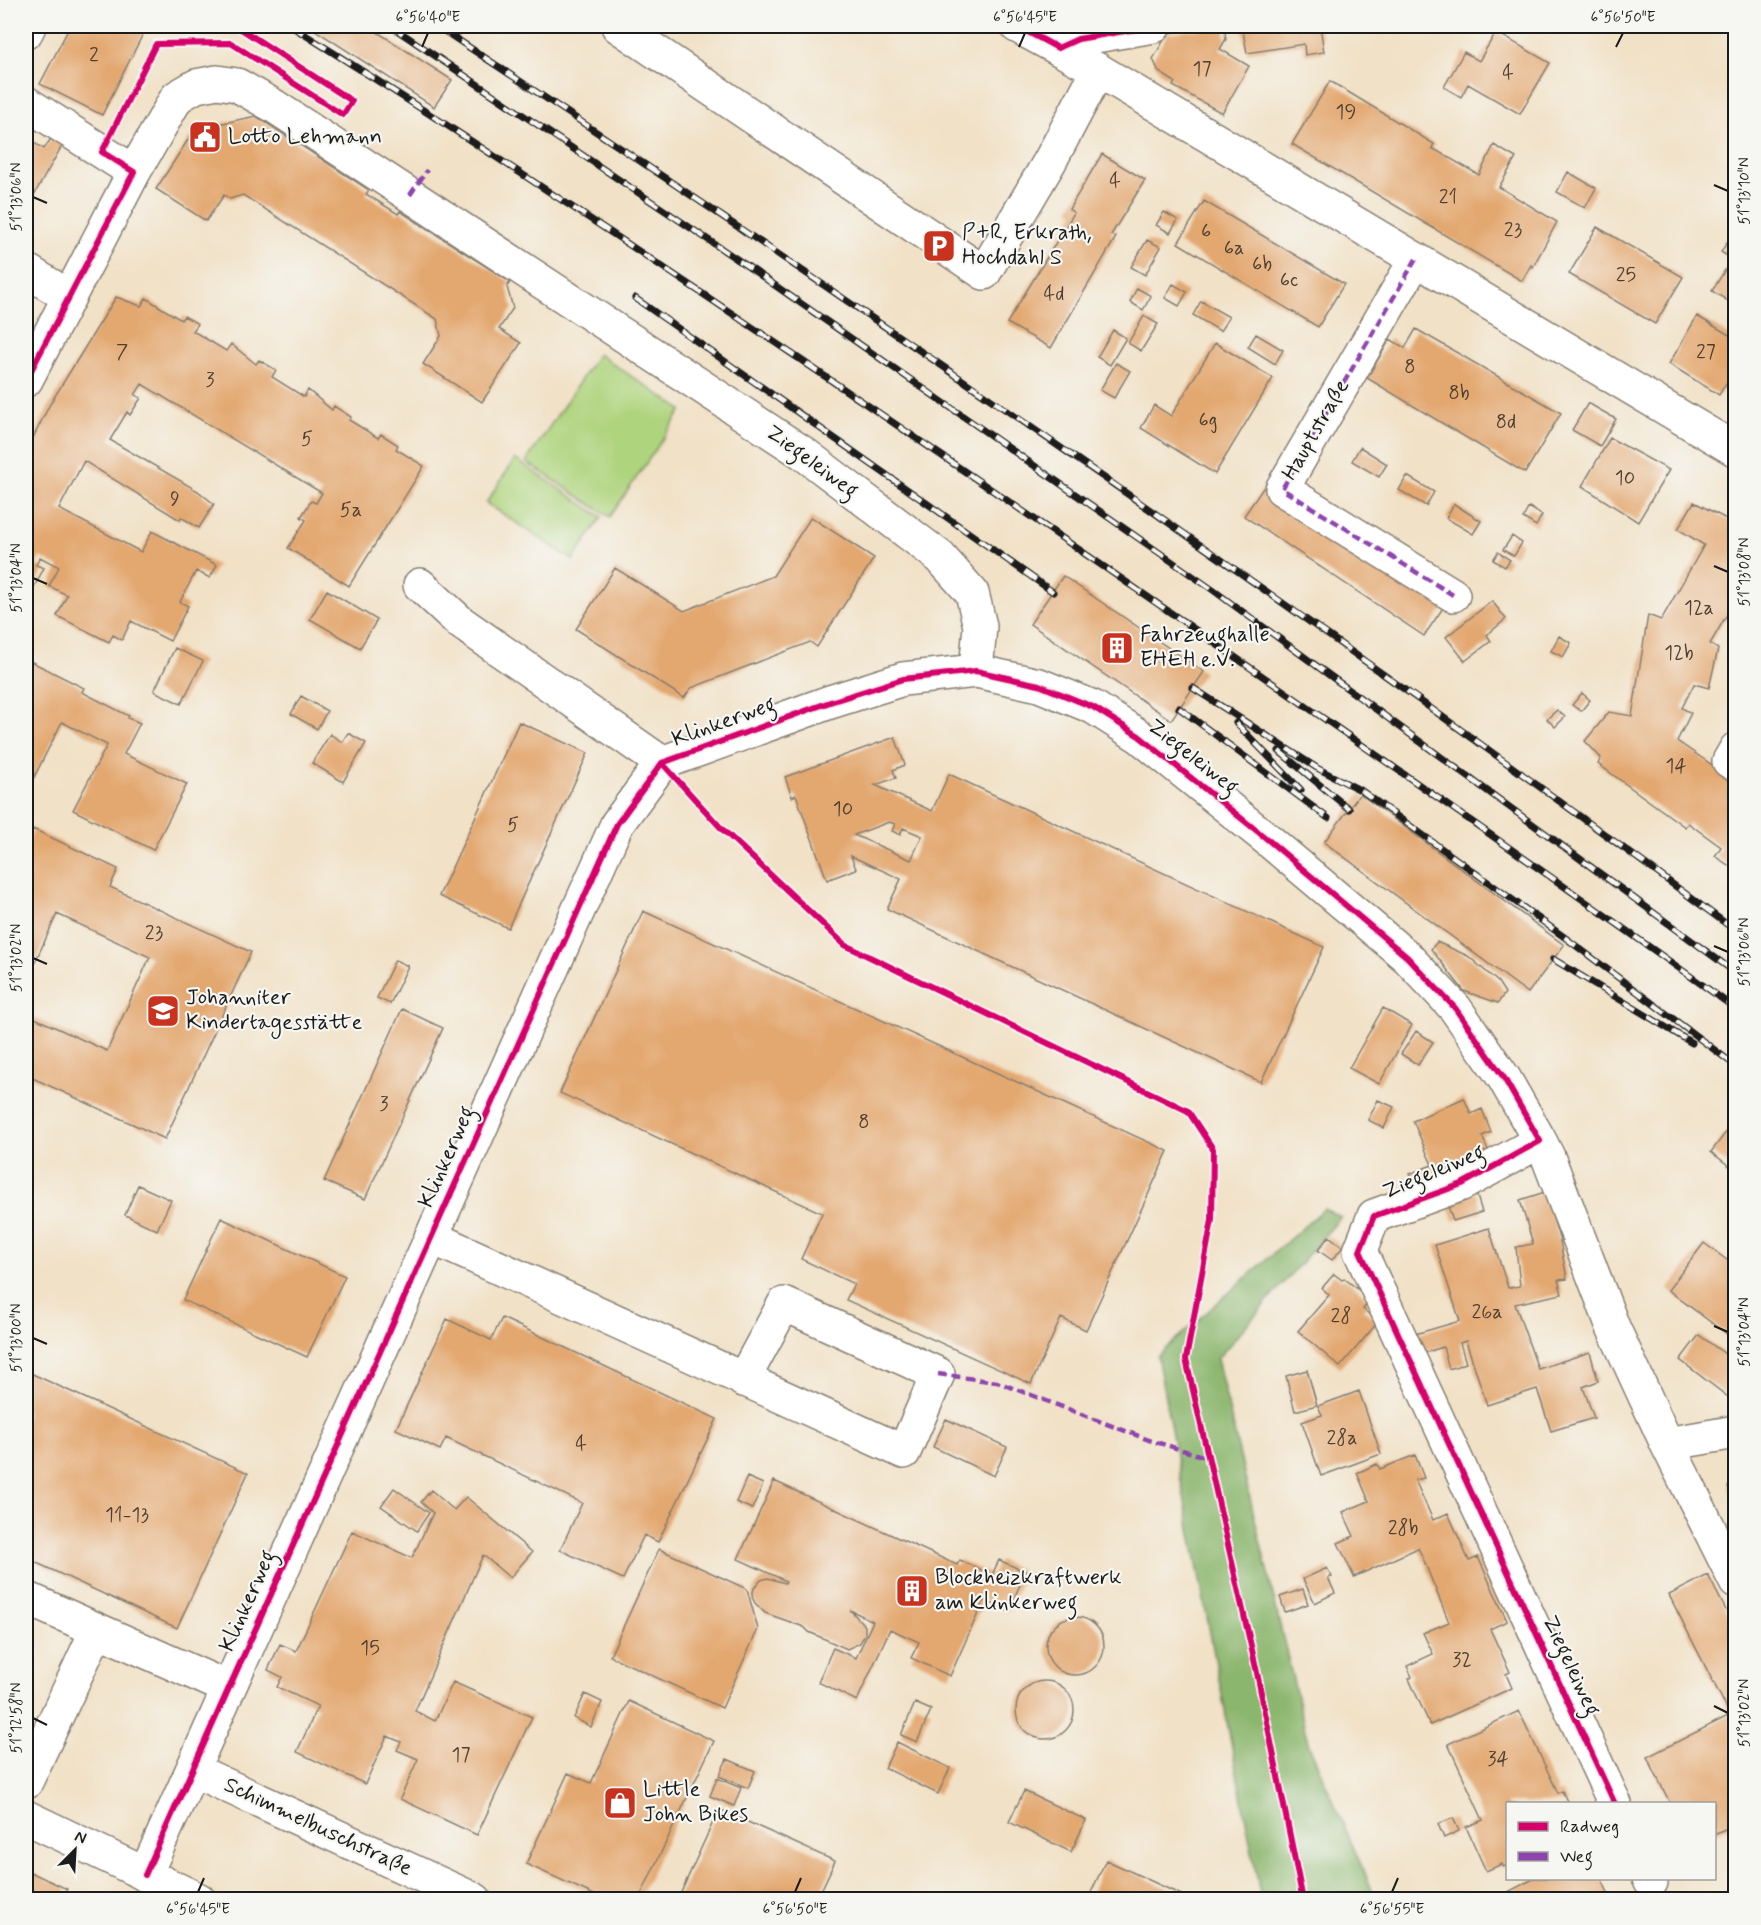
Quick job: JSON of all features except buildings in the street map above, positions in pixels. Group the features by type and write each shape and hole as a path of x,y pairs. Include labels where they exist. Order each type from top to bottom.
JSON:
{"street":[{"path":"26,32 29,26"},
{"path":"618,26 984,273 1025,204 1098,70"},
{"path":"1017,26 1098,70 1736,450"},
{"path":"1059,48 1078,39 1154,26"},
{"name":"Ziegeleiweg","path":"134,172 177,98 196,86 217,82 237,85 274,105 804,453 940,557 972,593 980,626 976,671 1039,684 1093,707 1139,736 1267,838 1407,957 1455,1008 1504,1078 1539,1141 1462,1184 1374,1216 1360,1251 1615,1802"},
{"path":"26,103 134,172 26,380"},
{"name":"Hauptstraße","path":"1416,259 1282,489 1453,595"},
{"path":"26,270 69,297"},
{"path":"420,585 460,622 662,763"},
{"name":"Klinkerweg","path":"145,1875 616,824 662,763 903,679 976,671"},
{"path":"1736,750 1729,761 1736,765"},
{"path":"1539,1141 1548,1157 1613,1327 1667,1444 1736,1582"},
{"name":"Klinkerweg","path":"431,1237 743,1380 904,1452 938,1374 784,1304 743,1380"},
{"path":"1667,1444 1736,1432"},
{"path":"26,1598 228,1688"},
{"path":"26,1782 36,1732 96,1630"},
{"name":"Schimmelbuschstraße","path":"193,1770 475,1899"},
{"path":"26,1817 199,1899"}],"green space":[{"path":"598,354 682,410 610,517 526,462"},
{"path":"515,459 602,517 573,560 486,503"},
{"path":"1324,1209 1341,1217 1217,1359 1308,1743 1376,1899 1261,1899 1157,1356"}],"railway":[{"path":"291,26 689,284 885,417 1410,778 1736,1009"},
{"path":"391,26 753,270 1213,590 1736,973"},
{"path":"437,26 930,357 1255,583 1736,931"},
{"path":"635,298 1053,592"},
{"path":"1193,688 1317,768 1362,791 1567,939 1736,1066"},
{"path":"1179,708 1328,818"},
{"path":"1236,723 1301,790"},
{"path":"1279,751 1349,809"},
{"path":"1553,959 1692,1043"}],"marked path":[{"path":"410,195 427,170"},
{"path":"1416,259 1282,489 1453,595"},
{"path":"938,1374 997,1382 1149,1440 1209,1458"}],"cycle path":[{"path":"26,380 134,172 102,152 156,44 231,43 343,115 352,101 241,29 244,26"},
{"path":"1017,26 1058,48 1078,39 1154,26"},
{"path":"145,1875 617,824 662,763 830,702 903,679 976,671 1039,685 1093,707 1139,736 1267,839 1407,957 1455,1008 1504,1078 1540,1141 1462,1184 1374,1216 1360,1251 1614,1802"},
{"path":"662,763 721,828 845,945 1188,1111 1213,1149 1212,1220 1186,1359 1256,1668 1303,1900"}],"place":[{"name":"Lotto Lehmann","path":"205,137"},
{"name":"P+R, Erkrath, Hochdahl S","path":"939,246"},
{"name":"Fahrzeughalle EHEH e.V.","path":"1117,648"},
{"name":"Johanniter Kindertagesstätte","path":"163,1011"},
{"name":"Blockheizkraftwerk am Klinkerweg","path":"912,1591"},
{"name":"Little John Bikes","path":"620,1803"}]}
